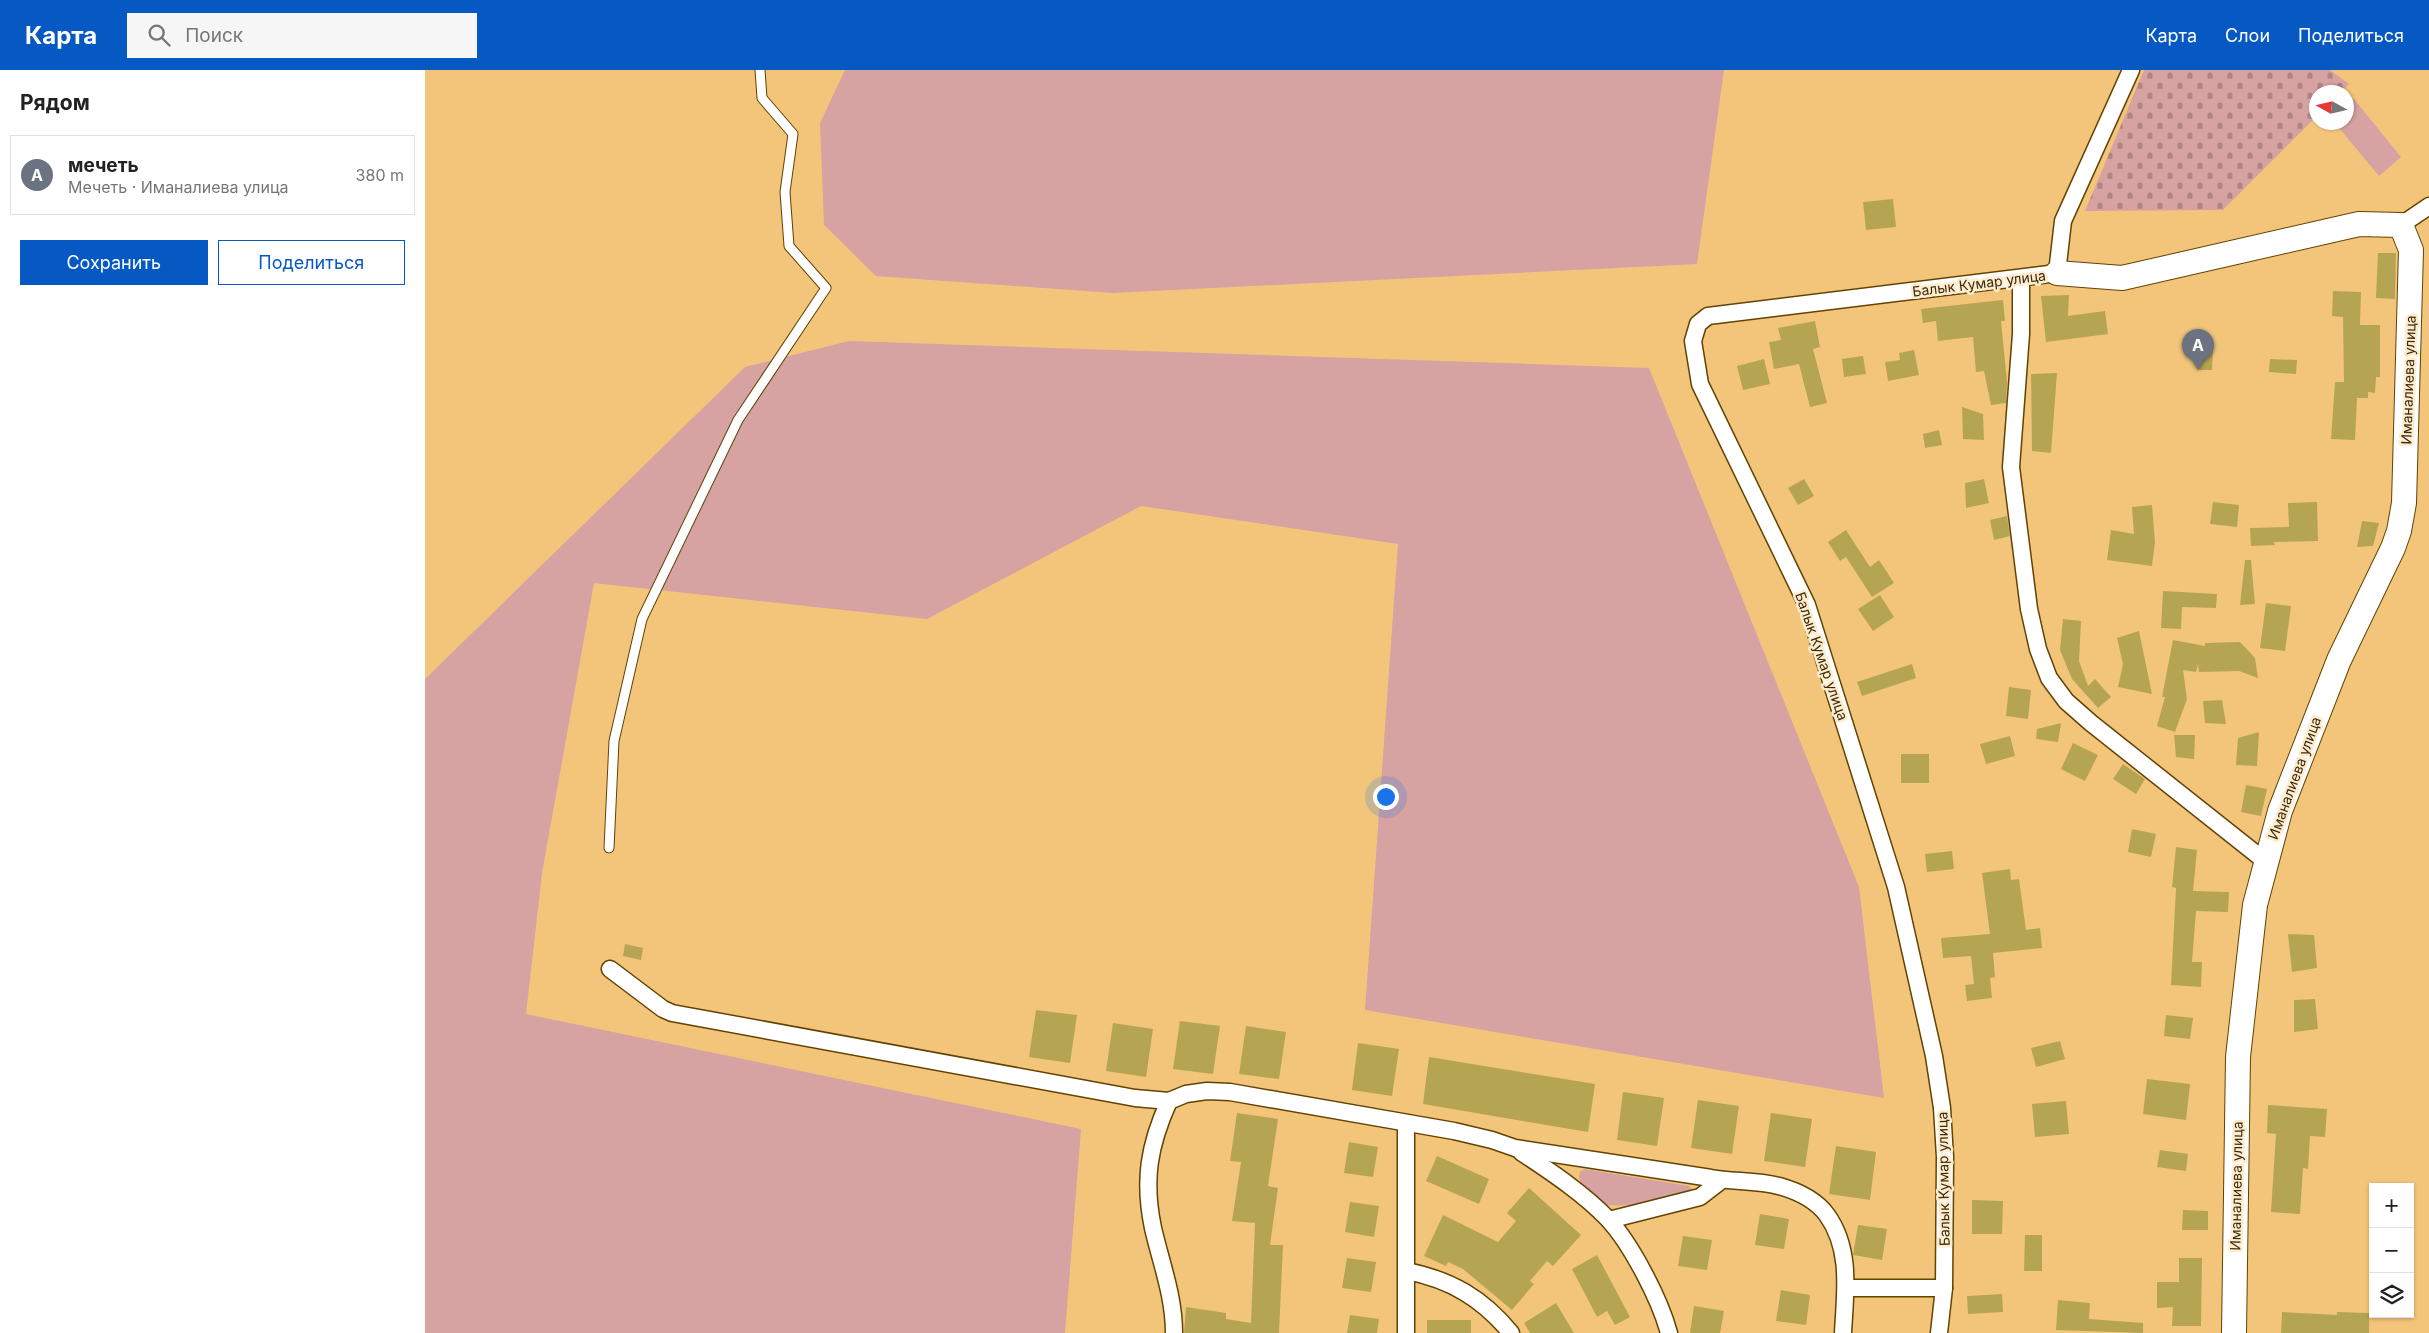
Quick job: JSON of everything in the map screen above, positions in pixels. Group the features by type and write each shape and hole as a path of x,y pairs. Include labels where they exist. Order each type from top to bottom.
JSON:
{"street":[{"path":"2131,70 2063,221 2057,273 2122,278 2359,224 2401,225 2429,206"},
{"name":"Иманалиева улица","path":"2233,1333 2238,1057 2254,914 2265,861 2280,811 2339,660 2399,531 2404,503 2411,250 2401,225"},
{"name":"Балык Кумар улица","path":"1939,1333 1944,1288 1945,1157 1942,1108 1934,1056 1896,887 1807,605 1700,384 1693,341 1698,324 1708,316 2057,273"},
{"name":"Иманалиева улица","path":"2021,278 2021,334 2011,467 2029,608 2038,649 2049,678 2066,700 2091,723 2265,861"},
{"path":"610,969 663,1009 672,1013 1135,1098 1169,1101 1186,1094 1207,1091 1230,1092 1483,1138 1515,1148 1722,1180 1777,1185 1796,1192 1812,1201 1827,1214 1840,1238 1845,1264 1846,1288 1843,1333"},
{"path":"1169,1101 1155,1131 1149,1162 1148,1195 1153,1228 1168,1280 1174,1333"},
{"path":"1406,1123 1406,1333"},
{"path":"1515,1148 1551,1171 1609,1220 1626,1243 1654,1293 1669,1333"},
{"path":"1609,1220 1700,1197 1722,1180"},
{"path":"1407,1271 1435,1277 1458,1287 1479,1302 1511,1333"},
{"path":"1846,1288 1944,1288"}],"lane":[{"path":"609,848 614,741 642,619 738,420 826,288 789,246 785,192 793,134 762,98 760,70"}],"green space":[{"path":"845,70 1724,70 1697,264 1113,293 876,276 824,225 820,123"},
{"path":"2144,70 2330,70 2349,84 2309,85 2309,124 2223,210 2085,211"},
{"path":"2354,99 2401,157 2379,176 2341,130 2354,130"},
{"path":"849,341 1649,368 1859,887 1884,1098 1365,1010 1398,544 1141,506 927,619 594,583 542,873 526,1014 1081,1129 1065,1333 425,1333 425,679 745,367"},
{"path":"1584,1169 1689,1186 1691,1188 1690,1191 1659,1200 1633,1205 1610,1205 1598,1201 1585,1189 1579,1178 1580,1172"}],"building":[{"path":"1893,199 1896,227 1866,230 1863,202"},
{"path":"2378,253 2396,253 2395,299 2376,298"},
{"path":"2333,291 2361,292 2360,325 2380,325 2380,377 2376,377 2375,393 2368,392 2368,398 2357,398 2355,440 2331,439 2335,382 2344,382 2343,317 2332,316"},
{"path":"2069,295 2068,316 2105,311 2108,334 2046,342 2041,296"},
{"path":"2003,300 2005,321 2001,321 2007,382 2006,403 1991,405 1984,371 1976,372 1973,337 1938,341 1936,321 1923,323 1921,309"},
{"path":"1815,321 1820,347 1813,349 1827,403 1810,407 1799,364 1774,369 1769,342 1781,340 1778,328"},
{"path":"2199,347 2213,348 2212,370 2198,370"},
{"path":"1914,350 1919,375 1888,381 1885,362 1900,360 1899,353"},
{"path":"1863,356 1866,374 1844,377 1842,359"},
{"path":"1764,359 1770,384 1743,390 1737,366"},
{"path":"2270,359 2297,360 2296,374 2269,372"},
{"path":"2057,373 2051,453 2032,451 2031,374"},
{"path":"1962,407 1983,414 1984,440 1963,439"},
{"path":"1939,430 1942,445 1925,448 1923,434"},
{"path":"1804,479 1814,496 1798,505 1788,488"},
{"path":"1984,479 1989,503 1966,508 1965,483"},
{"path":"2213,502 2239,505 2237,527 2210,524"},
{"path":"2317,502 2318,541 2274,542 2275,545 2251,546 2250,528 2289,527 2288,503"},
{"path":"2152,505 2155,542 2152,566 2107,560 2111,530 2134,534 2132,507"},
{"path":"2007,516 2010,536 1994,540 1990,520"},
{"path":"2362,521 2379,523 2373,546 2357,547"},
{"path":"1846,530 1870,567 1879,560 1894,583 1872,597 1846,557 1840,561 1828,542"},
{"path":"2245,560 2251,560 2255,604 2240,605"},
{"path":"2163,591 2217,594 2216,608 2182,607 2181,629 2161,628"},
{"path":"1880,595 1894,617 1873,631 1858,609"},
{"path":"2266,603 2291,606 2285,651 2260,648"},
{"path":"2063,619 2081,621 2079,661 2088,686 2095,679 2111,697 2098,708 2072,679 2060,650"},
{"path":"2139,631 2152,694 2118,687 2123,664 2117,638"},
{"path":"2173,640 2205,646 2205,643 2240,642 2255,658 2258,678 2239,671 2199,672 2198,664 2196,672 2183,670 2187,699 2175,732 2157,726 2165,697 2162,697"},
{"path":"1912,664 1916,678 1862,696 1857,682"},
{"path":"2009,687 2031,690 2028,719 2006,716"},
{"path":"2222,700 2226,724 2205,723 2203,701"},
{"path":"2061,723 2058,742 2036,739 2037,729"},
{"path":"2259,732 2257,766 2236,765 2238,738"},
{"path":"2174,735 2195,735 2194,759 2176,757"},
{"path":"2010,736 2015,756 1986,764 1980,744"},
{"path":"2073,743 2098,755 2085,781 2061,769"},
{"path":"1901,754 1929,754 1929,783 1901,783"},
{"path":"2123,764 2145,779 2136,794 2113,779"},
{"path":"2246,785 2267,789 2261,816 2241,812"},
{"path":"2132,829 2156,834 2151,857 2128,852"},
{"path":"2176,847 2197,850 2193,891 2229,892 2228,912 2196,911 2192,962 2202,962 2201,987 2171,985 2176,888 2172,887"},
{"path":"1952,851 1954,869 1927,872 1925,854"},
{"path":"2010,869 2011,880 2019,879 2026,930 2040,928 2042,948 1993,953 1995,977 1990,978 1992,998 1967,1001 1965,985 1974,984 1971,956 1943,958 1941,938 1990,934 1982,873"},
{"path":"2288,934 2314,935 2317,968 2292,972"},
{"path":"625,944 643,948 641,960 623,956"},
{"path":"2315,999 2318,1029 2294,1032 2294,1000"},
{"path":"1036,1010 1077,1015 1070,1063 1029,1057"},
{"path":"2166,1015 2193,1018 2190,1039 2164,1036"},
{"path":"1180,1021 1220,1026 1213,1074 1173,1069"},
{"path":"1113,1023 1153,1029 1146,1077 1106,1071"},
{"path":"1246,1026 1286,1032 1279,1079 1239,1074"},
{"path":"2060,1041 2065,1059 2036,1067 2031,1048"},
{"path":"1358,1043 1399,1049 1392,1096 1352,1090"},
{"path":"1429,1057 1595,1084 1588,1132 1423,1104"},
{"path":"2147,1079 2190,1084 2186,1120 2143,1114"},
{"path":"1623,1092 1664,1098 1657,1146 1617,1140"},
{"path":"1698,1100 1739,1106 1732,1154 1691,1148"},
{"path":"2066,1101 2069,1134 2035,1137 2032,1104"},
{"path":"2268,1105 2327,1109 2325,1137 2310,1136 2308,1169 2303,1168 2300,1214 2271,1212 2276,1134 2267,1133"},
{"path":"1237,1113 1278,1119 1268,1186 1278,1188 1270,1245 1283,1245 1279,1333 1184,1333 1186,1307 1226,1313 1226,1319 1251,1323 1255,1223 1232,1221 1241,1162 1230,1161"},
{"path":"1771,1113 1812,1119 1805,1167 1764,1161"},
{"path":"1349,1142 1378,1147 1373,1177 1344,1173"},
{"path":"1836,1146 1876,1152 1870,1200 1829,1194"},
{"path":"2160,1150 2188,1154 2186,1171 2157,1167"},
{"path":"1437,1156 1489,1179 1479,1204 1426,1181"},
{"path":"1529,1188 1581,1235 1553,1266 1547,1261 1530,1281 1534,1284 1512,1310 1463,1269 1448,1262 1446,1266 1424,1256 1443,1215 1498,1242 1516,1221 1507,1213"},
{"path":"1972,1200 2003,1201 2002,1234 1972,1234"},
{"path":"1350,1202 1379,1206 1374,1237 1345,1232"},
{"path":"2183,1210 2208,1211 2208,1230 2182,1230"},
{"path":"1760,1214 1789,1219 1784,1249 1755,1245"},
{"path":"1858,1225 1887,1229 1882,1260 1853,1255"},
{"path":"2025,1235 2042,1235 2042,1271 2024,1271"},
{"path":"1683,1236 1712,1240 1707,1270 1678,1266"},
{"path":"1597,1255 1630,1317 1615,1325 1607,1311 1597,1317 1572,1269"},
{"path":"1347,1258 1376,1262 1371,1292 1342,1288"},
{"path":"2179,1258 2202,1258 2201,1326 2172,1326 2173,1307 2157,1308 2157,1282 2179,1282"},
{"path":"1781,1290 1810,1295 1806,1325 1776,1321"},
{"path":"2002,1294 2003,1312 1968,1314 1967,1296"},
{"path":"2058,1300 2090,1303 2089,1319 2143,1323 2143,1333 2056,1330"},
{"path":"1556,1303 1574,1333 1530,1333 1524,1323"},
{"path":"1694,1306 1724,1311 1720,1333 1690,1333"},
{"path":"2282,1312 2337,1315 2337,1312 2369,1313 2369,1333 2281,1333"},
{"path":"1350,1315 1379,1319 1377,1333 1347,1333"},
{"path":"1427,1320 1471,1320 1471,1333 1427,1333"}],"place":[{"name":"мечеть","path":"2198,370"}]}
